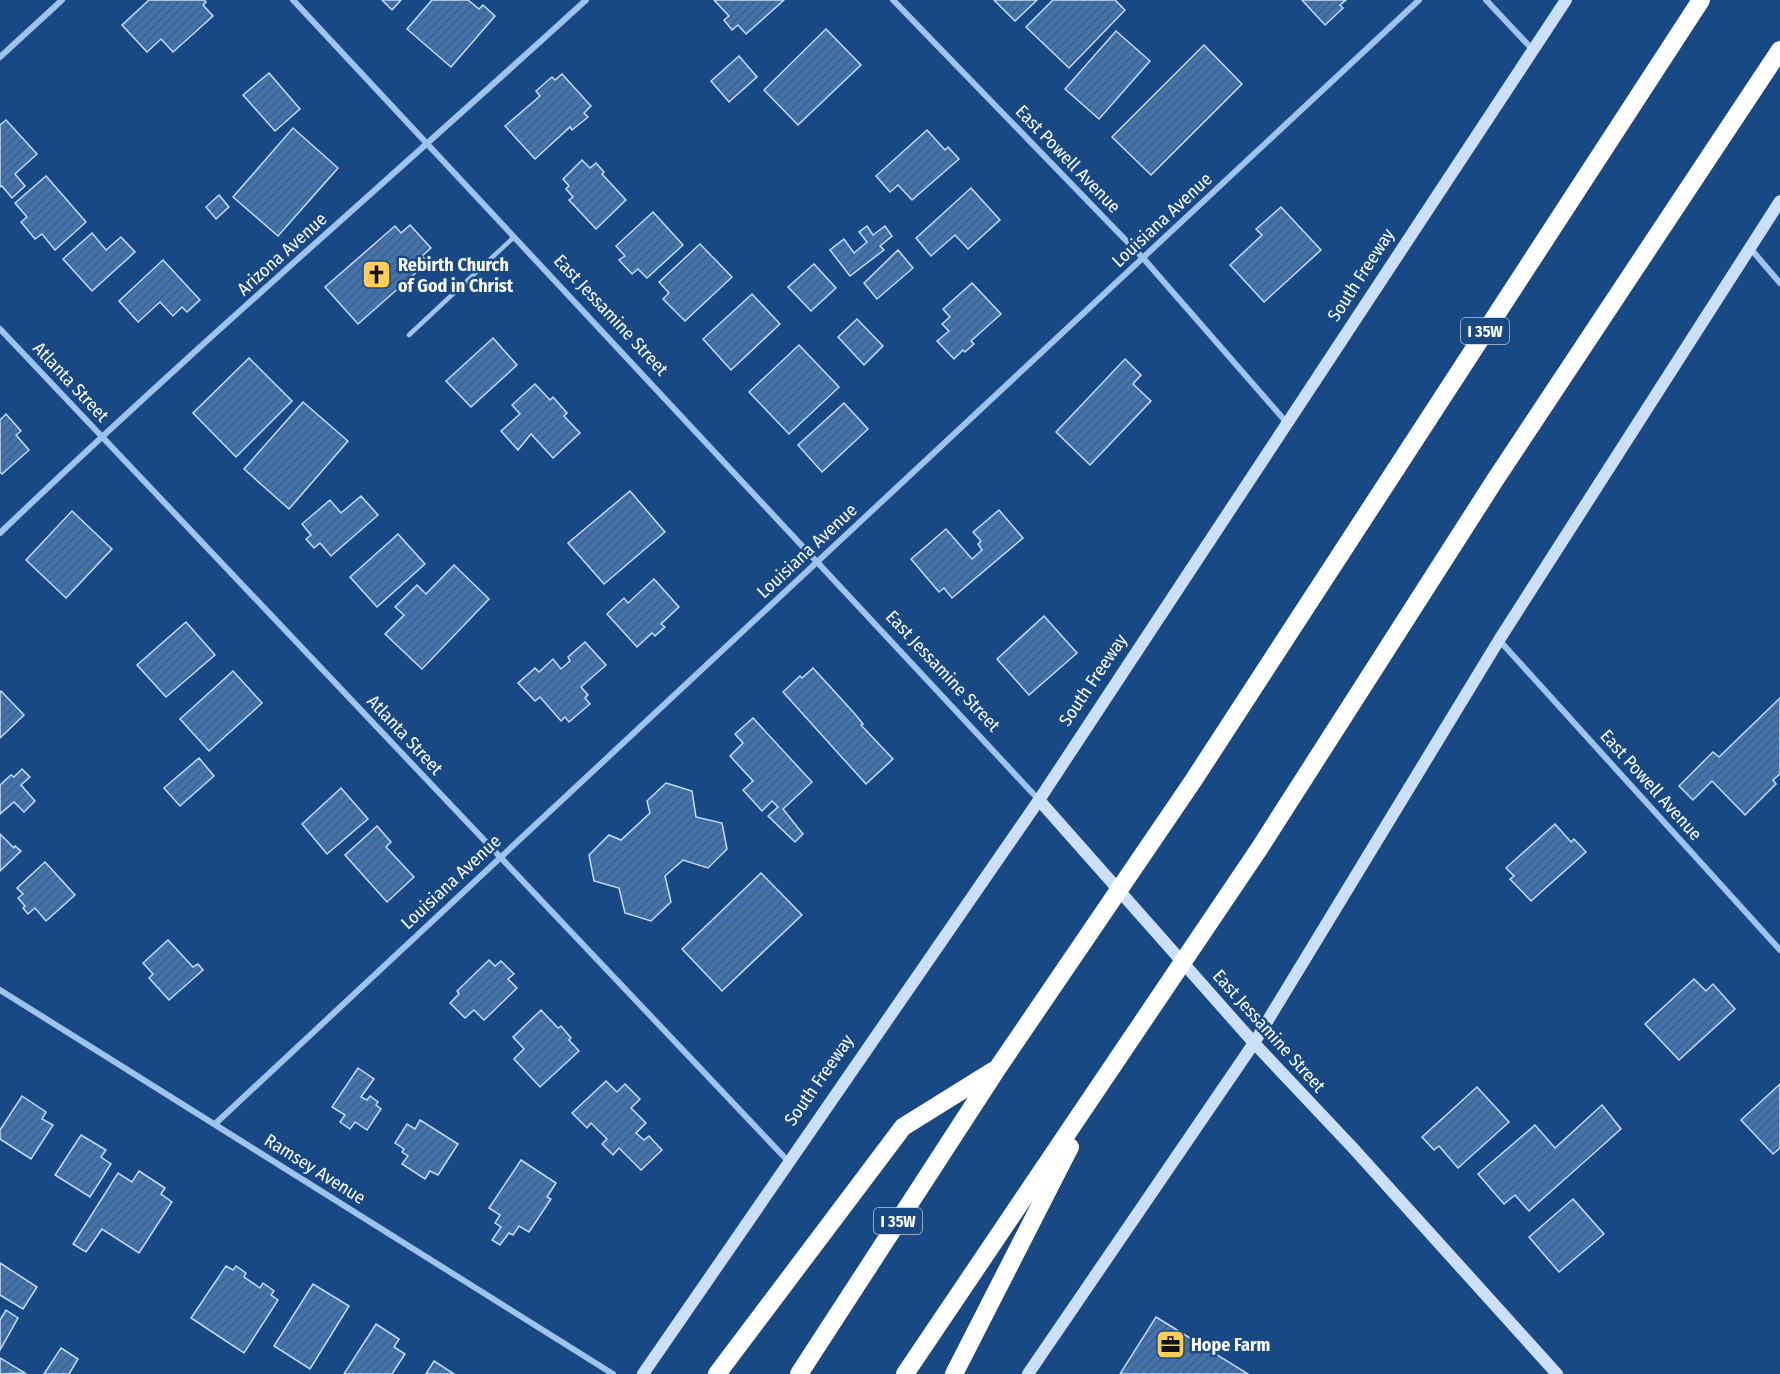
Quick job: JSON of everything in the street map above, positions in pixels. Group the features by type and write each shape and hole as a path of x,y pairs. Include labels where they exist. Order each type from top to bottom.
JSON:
{"highway":[{"name":"I 35W","path":"799,1374 997,1069 1192,781 1701,0"},
{"path":"904,1374 1259,849 1489,490 1778,56"},
{"path":"717,1374 903,1127 997,1069"},
{"path":"954,1374 1106,1076"}],"main road":[{"name":"South Freeway","path":"643,1374 1039,800 1566,0"},
{"path":"1028,1374 1254,1043 1499,640 1780,201"},
{"name":"East Jessamine Street","path":"1039,800 1254,1043 1353,1148 1557,1374"}],"street":[{"path":"0,57 62,0"},
{"name":"East Jessamine Street","path":"293,0 1039,800"},
{"name":"Arizona Avenue","path":"0,533 101,436 428,145 586,0"},
{"name":"East Powell Avenue","path":"893,0 1143,258 1288,425"},
{"name":"Louisiana Avenue","path":"215,1124 1419,0"},
{"path":"1486,0 1534,51"},
{"path":"1750,247 1780,283"},
{"name":"Atlanta Street","path":"0,329 788,1161"},
{"name":"East Powell Avenue","path":"1499,640 1780,950"},
{"name":"Ramsey Avenue","path":"0,990 613,1374"}],"lane":[{"path":"409,334 514,237"}],"building":[{"path":"149,0 204,0 206,2 203,5 213,16 173,52 161,39 147,52 122,25"},
{"path":"382,0 401,0 392,10"},
{"path":"432,0 468,0 479,9 483,5 495,16 451,67 407,29"},
{"path":"714,0 784,0 746,34 738,25 732,30 724,20 729,16"},
{"path":"994,0 1037,0 1015,21"},
{"path":"1053,0 1115,0 1125,10 1069,68 1026,27"},
{"path":"1302,0 1346,0 1340,5 1343,8 1325,25"},
{"path":"826,29 861,65 798,125 764,90"},
{"path":"1116,31 1150,61 1099,119 1065,89"},
{"path":"1204,45 1242,84 1151,175 1112,137"},
{"path":"739,56 757,77 729,102 711,81"},
{"path":"269,73 300,109 275,131 243,95"},
{"path":"562,74 591,106 584,113 588,117 572,130 570,127 535,159 505,126 540,96 536,91 552,77 555,80"},
{"path":"6,120 37,154 15,174 25,186 12,198 2,186 0,187 0,125"},
{"path":"293,128 338,168 278,236 233,197"},
{"path":"927,130 945,150 948,147 959,159 912,200 898,185 890,192 876,176"},
{"path":"582,160 590,168 596,163 604,172 602,174 626,200 596,229 569,200 573,197 566,189 569,186 563,179"},
{"path":"46,176 86,222 55,250 42,234 35,239 21,222 27,217 15,203"},
{"path":"971,188 1000,220 968,249 955,235 931,256 916,238"},
{"path":"219,195 229,207 216,219 206,207"},
{"path":"1281,207 1321,250 1264,302 1230,265 1262,235 1256,229"},
{"path":"653,212 683,245 647,278 638,269 632,274 619,260 625,256 616,246"},
{"name":"Rebirth Church of God in Christ","path":"410,225 431,248 422,256 428,262 358,324 325,287 395,226 401,233"},
{"path":"867,226 873,235 885,226 892,236 880,246 884,250 850,276 830,250 844,239 854,253 867,242 859,232"},
{"path":"92,233 106,250 121,237 135,252 92,291 63,259"},
{"path":"700,244 732,277 685,321 663,299 669,293 659,282"},
{"path":"898,250 913,268 877,299 864,283"},
{"path":"163,260 200,300 187,312 182,307 173,316 160,302 138,322 119,301"},
{"path":"814,264 836,288 811,311 788,287"},
{"path":"972,283 1001,314 971,341 974,344 954,359 937,341 949,331 942,324 950,317 943,309"},
{"path":"752,294 780,324 731,370 703,339"},
{"path":"857,319 883,346 864,365 838,337"},
{"path":"493,338 517,365 471,407 446,381"},
{"path":"799,345 839,387 789,434 749,392"},
{"path":"249,358 292,401 236,457 193,413"},
{"path":"1125,359 1141,375 1133,384 1151,401 1090,465 1056,432"},
{"path":"535,384 550,400 553,397 567,413 564,416 580,433 553,458 531,434 518,450 501,431 520,414 512,405"},
{"path":"303,402 348,441 289,509 244,469"},
{"path":"844,403 868,429 822,472 798,445"},
{"path":"6,414 21,431 16,435 29,450 2,474 0,472 0,420"},
{"path":"630,491 665,532 604,584 568,543"},
{"path":"361,496 378,515 331,556 320,543 314,548 306,539 311,535 302,524 330,500 341,513"},
{"path":"999,510 1023,538 952,598 944,588 939,592 911,559 946,529 972,559 982,550 978,544 981,541 973,532"},
{"path":"72,511 112,549 66,598 26,560"},
{"path":"398,534 425,564 377,607 350,577"},
{"path":"454,565 489,599 422,669 385,634 404,615 395,607 417,585 426,594"},
{"path":"654,579 679,607 661,624 665,627 655,636 652,633 637,647 607,614 624,598 628,603"},
{"path":"1044,616 1077,653 1029,695 997,659"},
{"path":"186,622 215,655 166,697 137,665"},
{"path":"585,642 606,665 581,687 588,695 585,698 590,704 569,722 565,717 561,721 540,697 535,701 518,683 535,668 539,672 553,659 561,669 570,661 568,657"},
{"path":"813,668 893,759 866,784 783,692 800,676 802,678"},
{"path":"233,671 262,703 209,751 180,719"},
{"path":"0,692 24,715 0,738"},
{"path":"1780,698 1780,774 1773,780 1776,784 1745,815 1712,781 1693,800 1679,786 1713,752 1719,757"},
{"path":"753,718 812,782 783,809 803,834 795,842 768,816 778,807 772,801 762,811 743,790 753,781 730,756 743,743 735,734"},
{"path":"199,758 214,776 180,806 164,788"},
{"path":"22,769 30,777 21,785 35,801 24,812 14,802 0,814 0,785"},
{"path":"666,783 692,791 696,817 722,823 727,849 708,868 683,860 665,876 671,902 651,921 625,913 619,888 594,881 589,855 609,835 621,840 650,813 647,801"},
{"path":"341,788 368,819 327,854 302,824"},
{"path":"1555,824 1571,842 1574,839 1586,852 1531,901 1510,879 1514,876 1506,868"},
{"path":"377,826 391,842 386,847 414,877 387,902 345,855"},
{"path":"0,834 14,848 15,846 21,851 0,871"},
{"path":"45,862 75,895 46,921 35,908 28,914 18,898 23,894 17,888"},
{"path":"761,873 802,915 722,991 682,949"},
{"path":"168,940 193,967 198,964 203,970 169,1000 149,978 153,974 143,963"},
{"path":"489,960 495,966 501,961 514,974 508,979 517,988 484,1020 474,1010 465,1018 450,1003 459,994 457,991"},
{"path":"1694,979 1706,991 1713,984 1735,1009 1679,1060 1645,1024"},
{"path":"541,1010 558,1028 561,1026 579,1051 540,1087 514,1059 524,1049 513,1037"},
{"path":"358,1068 374,1079 361,1097 367,1100 370,1096 378,1102 376,1105 381,1109 367,1130 355,1122 350,1129 340,1122 345,1115 332,1107"},
{"path":"606,1081 617,1092 625,1084 640,1099 631,1108 646,1123 636,1133 644,1140 649,1136 662,1150 641,1170 619,1148 613,1155 602,1144 607,1139 591,1123 587,1128 572,1113"},
{"path":"1780,1084 1780,1148 1773,1154 1741,1120"},
{"path":"1477,1087 1509,1122 1458,1168 1439,1146 1434,1150 1422,1137"},
{"path":"22,1096 46,1112 42,1119 53,1125 31,1159 0,1139 0,1130"},
{"path":"1602,1105 1621,1129 1529,1211 1515,1195 1504,1204 1478,1174 1535,1125 1555,1148"},
{"path":"420,1120 458,1144 438,1175 430,1171 425,1179 402,1164 408,1156 402,1152 404,1149 395,1143 407,1124 415,1129"},
{"path":"81,1135 106,1150 101,1157 111,1164 90,1197 55,1175"},
{"path":"521,1160 556,1183 547,1197 551,1199 529,1232 519,1226 513,1235 509,1233 500,1245 492,1240 501,1227 495,1223 500,1215 489,1208"},
{"path":"139,1171 165,1188 161,1194 172,1202 139,1253 102,1229 86,1252 73,1244 118,1173 132,1182"},
{"path":"1573,1199 1604,1234 1559,1272 1529,1237"},
{"path":"0,1263 37,1287 23,1309 0,1295"},
{"path":"226,1266 233,1270 236,1266 246,1273 244,1277 260,1288 263,1283 274,1291 271,1295 278,1300 244,1353 191,1318"},
{"path":"313,1284 349,1306 310,1369 274,1346"},
{"path":"6,1310 18,1318 0,1350 0,1320"},
{"name":"Hope Farm","path":"1156,1317 1248,1374 1120,1374"},
{"path":"376,1324 399,1339 394,1347 405,1354 392,1374 344,1374"},
{"path":"61,1348 78,1359 69,1374 44,1374"},
{"path":"0,1358 25,1373 0,1374"},
{"path":"434,1361 454,1374 426,1374"}],"place":[{"name":"Rebirth Church of God in Christ","path":"377,275"},
{"name":"Hope Farm","path":"1170,1345"}]}
